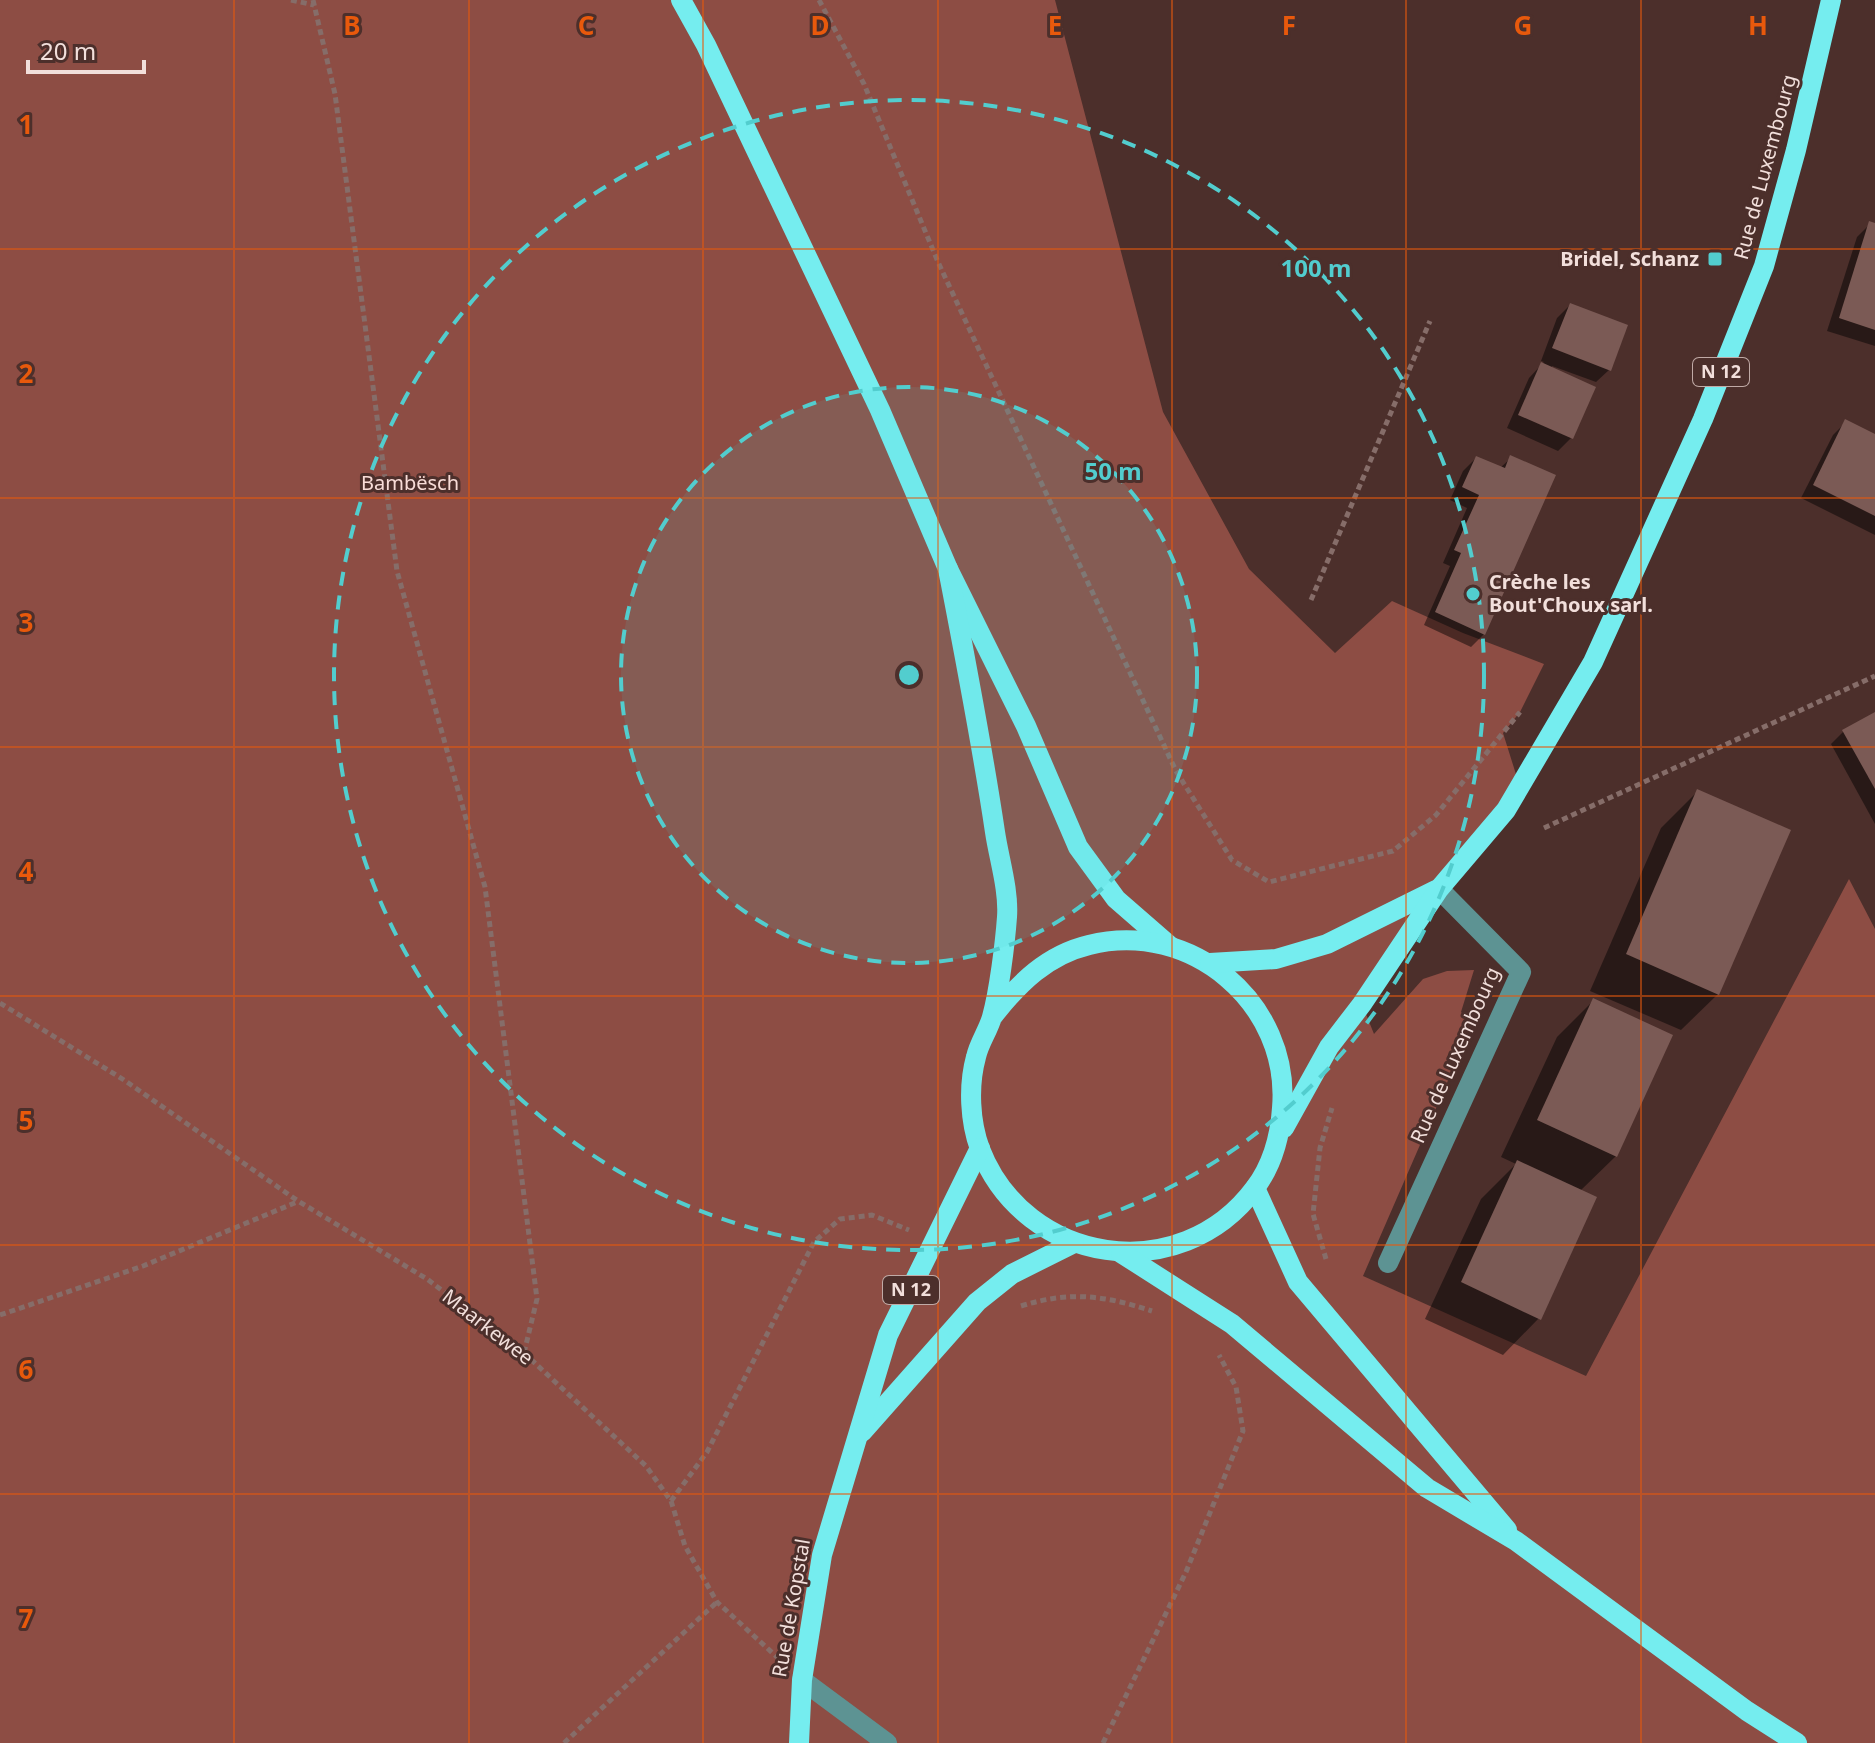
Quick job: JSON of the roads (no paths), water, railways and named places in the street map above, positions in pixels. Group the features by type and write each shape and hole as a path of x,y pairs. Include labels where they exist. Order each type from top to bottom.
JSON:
{"main road":[{"path":"681,0 706,45 873,395 948,569 1026,726 1078,847 1116,899 1170,946"},
{"name":"Rue de Luxembourg","path":"1280,1135 1329,1047 1362,1004 1439,889 1506,810 1593,662 1703,419 1764,266 1796,150 1831,0"},
{"path":"948,569 983,746 1007,913 993,1016 976,1058 971,1104 980,1148 1001,1189 1033,1221 1074,1243 1121,1253 1159,1250 1196,1237 1229,1216 1255,1188 1270,1162 1280,1135 1284,1086 1273,1037 1247,995 1210,963 1170,946 1130,940 1089,944 1051,959 1018,984 993,1016"},
{"name":"Rue de Luxembourg","path":"1210,963 1276,959 1327,944 1439,889"},
{"name":"Rue de Kopstal","path":"799,1743 802,1680 822,1555 888,1335 980,1148"},
{"path":"1255,1188 1298,1282 1516,1541"},
{"name":"Rue de Kopstal","path":"857,1438 977,1302 1012,1274 1074,1243"},
{"path":"1121,1253 1232,1324 1427,1488 1516,1541 1747,1711 1797,1743"}],"lane":[{"name":"Rue de Luxembourg","path":"1388,1263 1521,972 1439,889"},
{"path":"802,1680 887,1743"}],"place":[{"name":"Bridel, Schanz","path":"1715,259"},
{"name":"Crèche les Bout'Choux sarl.","path":"1473,594"}],"park label":[{"name":"Bambësch","path":"410,483"}]}
